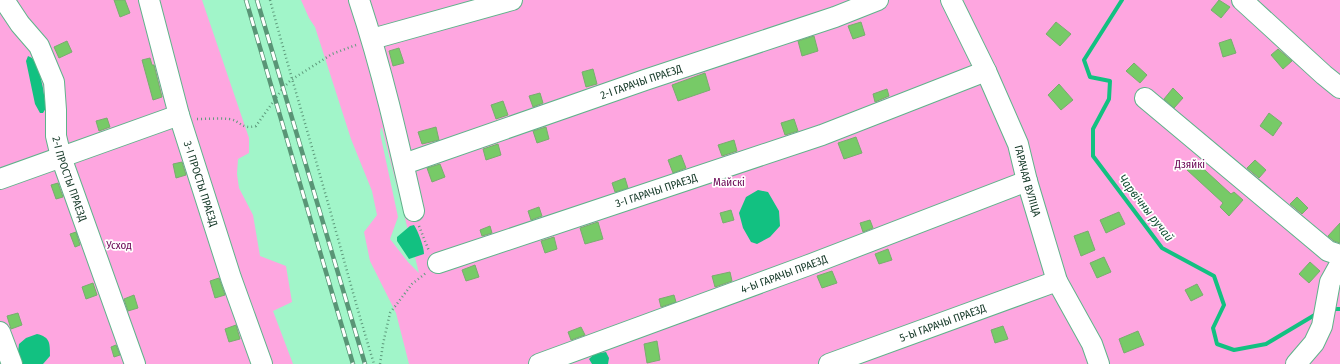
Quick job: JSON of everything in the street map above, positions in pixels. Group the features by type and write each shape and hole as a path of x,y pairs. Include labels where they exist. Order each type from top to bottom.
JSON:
{"street":[{"name":"2-І ПРОСТЫ ПРАЕЗД","path":"4,0 20,24 39,46 54,82 56,136 61,158 135,364"},
{"name":"3-І ПРОСТЫ ПРАЕЗД","path":"149,0 179,116 262,364"},
{"path":"359,0 372,39 404,164 414,211"},
{"path":"372,39 512,0"},
{"name":"2-І ГАРАЧЫ ПРАЕЗД","path":"404,164 645,80 835,17 878,0"},
{"name":"ГАРАЧАЯ ВУЛІЦА","path":"951,0 986,71 1018,144 1027,181 1057,281 1092,344 1099,364"},
{"path":"1242,0 1340,88"},
{"name":"3-І ГАРАЧЫ ПРАЕЗД","path":"438,263 822,135 986,71"},
{"path":"1145,98 1328,251 1340,254"},
{"path":"0,179 179,116"},
{"name":"4-Ы ГАРАЧЫ ПРАЕЗД","path":"539,364 1027,181"},
{"path":"1296,364 1314,343 1322,326 1330,282 1340,264"},
{"name":"5-Ы ГАРАЧЫ ПРАЕЗД","path":"829,364 1057,281"},
{"path":"0,332 12,364"}],"path":[{"path":"270,0 291,80 374,364"},
{"path":"179,116 194,119 231,119 242,126 250,128 256,126 283,88 291,80 332,54 372,39"},
{"path":"380,364 390,313 412,284 438,263 428,251 414,211"}],"green space":[{"name":"Усход","path":"0,0 202,0 249,138 249,153 238,159 237,174 239,188 253,215 260,256 286,266 292,302 273,311 293,364 0,364"},
{"name":"Майскі","path":"301,0 1340,0 1340,364 409,364 396,313 370,261 364,232 377,215 372,191 351,139 315,27","holes":["382,128 419,273 408,262 390,239 398,217 380,133"]}],"shaded area":[{"path":"28,56 32,58 38,66 46,108 43,113 40,113 35,104 26,61"},
{"path":"758,190 768,192 779,211 780,226 770,237 757,244 751,242 743,228 739,213 746,197"},
{"path":"414,225 423,247 424,254 409,259 397,241 397,237 410,226"},
{"path":"37,334 47,339 50,348 50,356 43,364 23,364 18,352 19,344 26,338"},
{"path":"606,352 609,358 608,364 592,364 589,359 594,354"}],"building":[{"path":"114,0 125,0 130,13 120,17"},
{"path":"1219,0 1230,7 1221,18 1211,10"},
{"path":"861,22 865,35 853,39 848,26"},
{"path":"1056,22 1071,34 1060,46 1046,34"},
{"path":"814,36 818,51 802,56 798,41"},
{"path":"1231,39 1236,53 1223,57 1219,43"},
{"path":"67,41 72,52 59,58 54,47"},
{"path":"399,48 404,63 393,66 389,51"},
{"path":"1278,49 1292,61 1283,69 1271,55"},
{"path":"150,58 152,65 154,65 162,97 153,100 142,60"},
{"path":"1134,63 1147,75 1140,83 1126,71"},
{"path":"593,69 597,84 586,87 582,72"},
{"path":"705,73 710,90 678,101 672,85"},
{"path":"1059,84 1073,100 1061,110 1048,95"},
{"path":"1173,88 1183,98 1174,108 1164,99"},
{"path":"887,89 889,96 875,102 873,94"},
{"path":"540,93 543,103 533,107 529,96"},
{"path":"503,101 508,115 496,119 491,105"},
{"path":"1269,113 1282,123 1273,136 1260,126"},
{"path":"107,118 110,127 99,131 96,121"},
{"path":"794,119 798,131 785,135 781,123"},
{"path":"436,127 439,140 422,144 418,132"},
{"path":"546,127 549,139 537,143 533,131"},
{"path":"856,137 862,153 844,159 838,143"},
{"path":"734,140 737,151 722,156 718,145"},
{"path":"498,144 501,155 486,160 483,149"},
{"path":"681,155 686,168 673,173 668,160"},
{"path":"1255,160 1266,170 1259,178 1247,168"},
{"path":"1195,161 1231,194 1234,192 1243,200 1229,216 1220,207 1223,203 1187,170"},
{"path":"182,162 186,175 176,178 173,164"},
{"path":"440,164 445,177 432,182 427,168"},
{"path":"625,178 628,188 615,192 612,183"},
{"path":"58,183 63,197 56,199 51,185"},
{"path":"1297,197 1308,208 1302,214 1290,204"},
{"path":"539,207 542,216 531,220 528,211"},
{"path":"731,210 734,220 723,223 720,213"},
{"path":"1119,212 1125,224 1106,233 1100,220"},
{"path":"870,220 873,228 863,232 860,223"},
{"path":"598,222 603,239 585,244 580,228"},
{"path":"1340,223 1340,243 1334,241 1328,236"},
{"path":"490,226 492,233 482,236 480,230"},
{"path":"1088,231 1095,250 1081,256 1074,236"},
{"path":"76,232 80,245 75,247 70,234"},
{"path":"554,237 557,249 545,253 541,241"},
{"path":"888,249 892,260 879,264 875,254"},
{"path":"1104,257 1111,272 1097,278 1090,263"},
{"path":"1310,262 1320,271 1309,283 1299,274"},
{"path":"475,265 479,277 466,281 462,270"},
{"path":"832,271 837,283 822,288 817,276"},
{"path":"730,272 732,281 715,287 712,276"},
{"path":"219,278 225,295 215,298 210,281"},
{"path":"93,283 97,295 86,299 82,287"},
{"path":"1197,284 1203,295 1191,301 1185,290"},
{"path":"134,295 138,308 128,311 124,299"},
{"path":"674,295 676,302 661,307 659,299"},
{"path":"18,313 22,325 11,329 7,316"},
{"path":"236,325 240,339 229,342 225,329"},
{"path":"1003,326 1008,339 995,343 991,330"},
{"path":"581,327 585,335 571,340 568,332"},
{"path":"1138,331 1144,345 1124,353 1119,339"},
{"path":"657,341 660,360 647,363 644,344"},
{"path":"116,345 120,355 114,357 111,347"}],"waterway":[{"name":"Чарвічны ручай","path":"1122,0 1084,60 1090,77 1110,81 1109,99 1093,129 1093,156 1162,248 1214,276 1224,305 1213,328 1217,344 1234,350 1266,344 1318,313"},
{"name":"Чарвічны ручай","path":"1331,309 1340,309"}],"railway":[{"path":"246,0 353,364"},
{"path":"257,0 365,364"}],"park label":[{"name":"Дзяйкі","path":"1190,164"}]}
